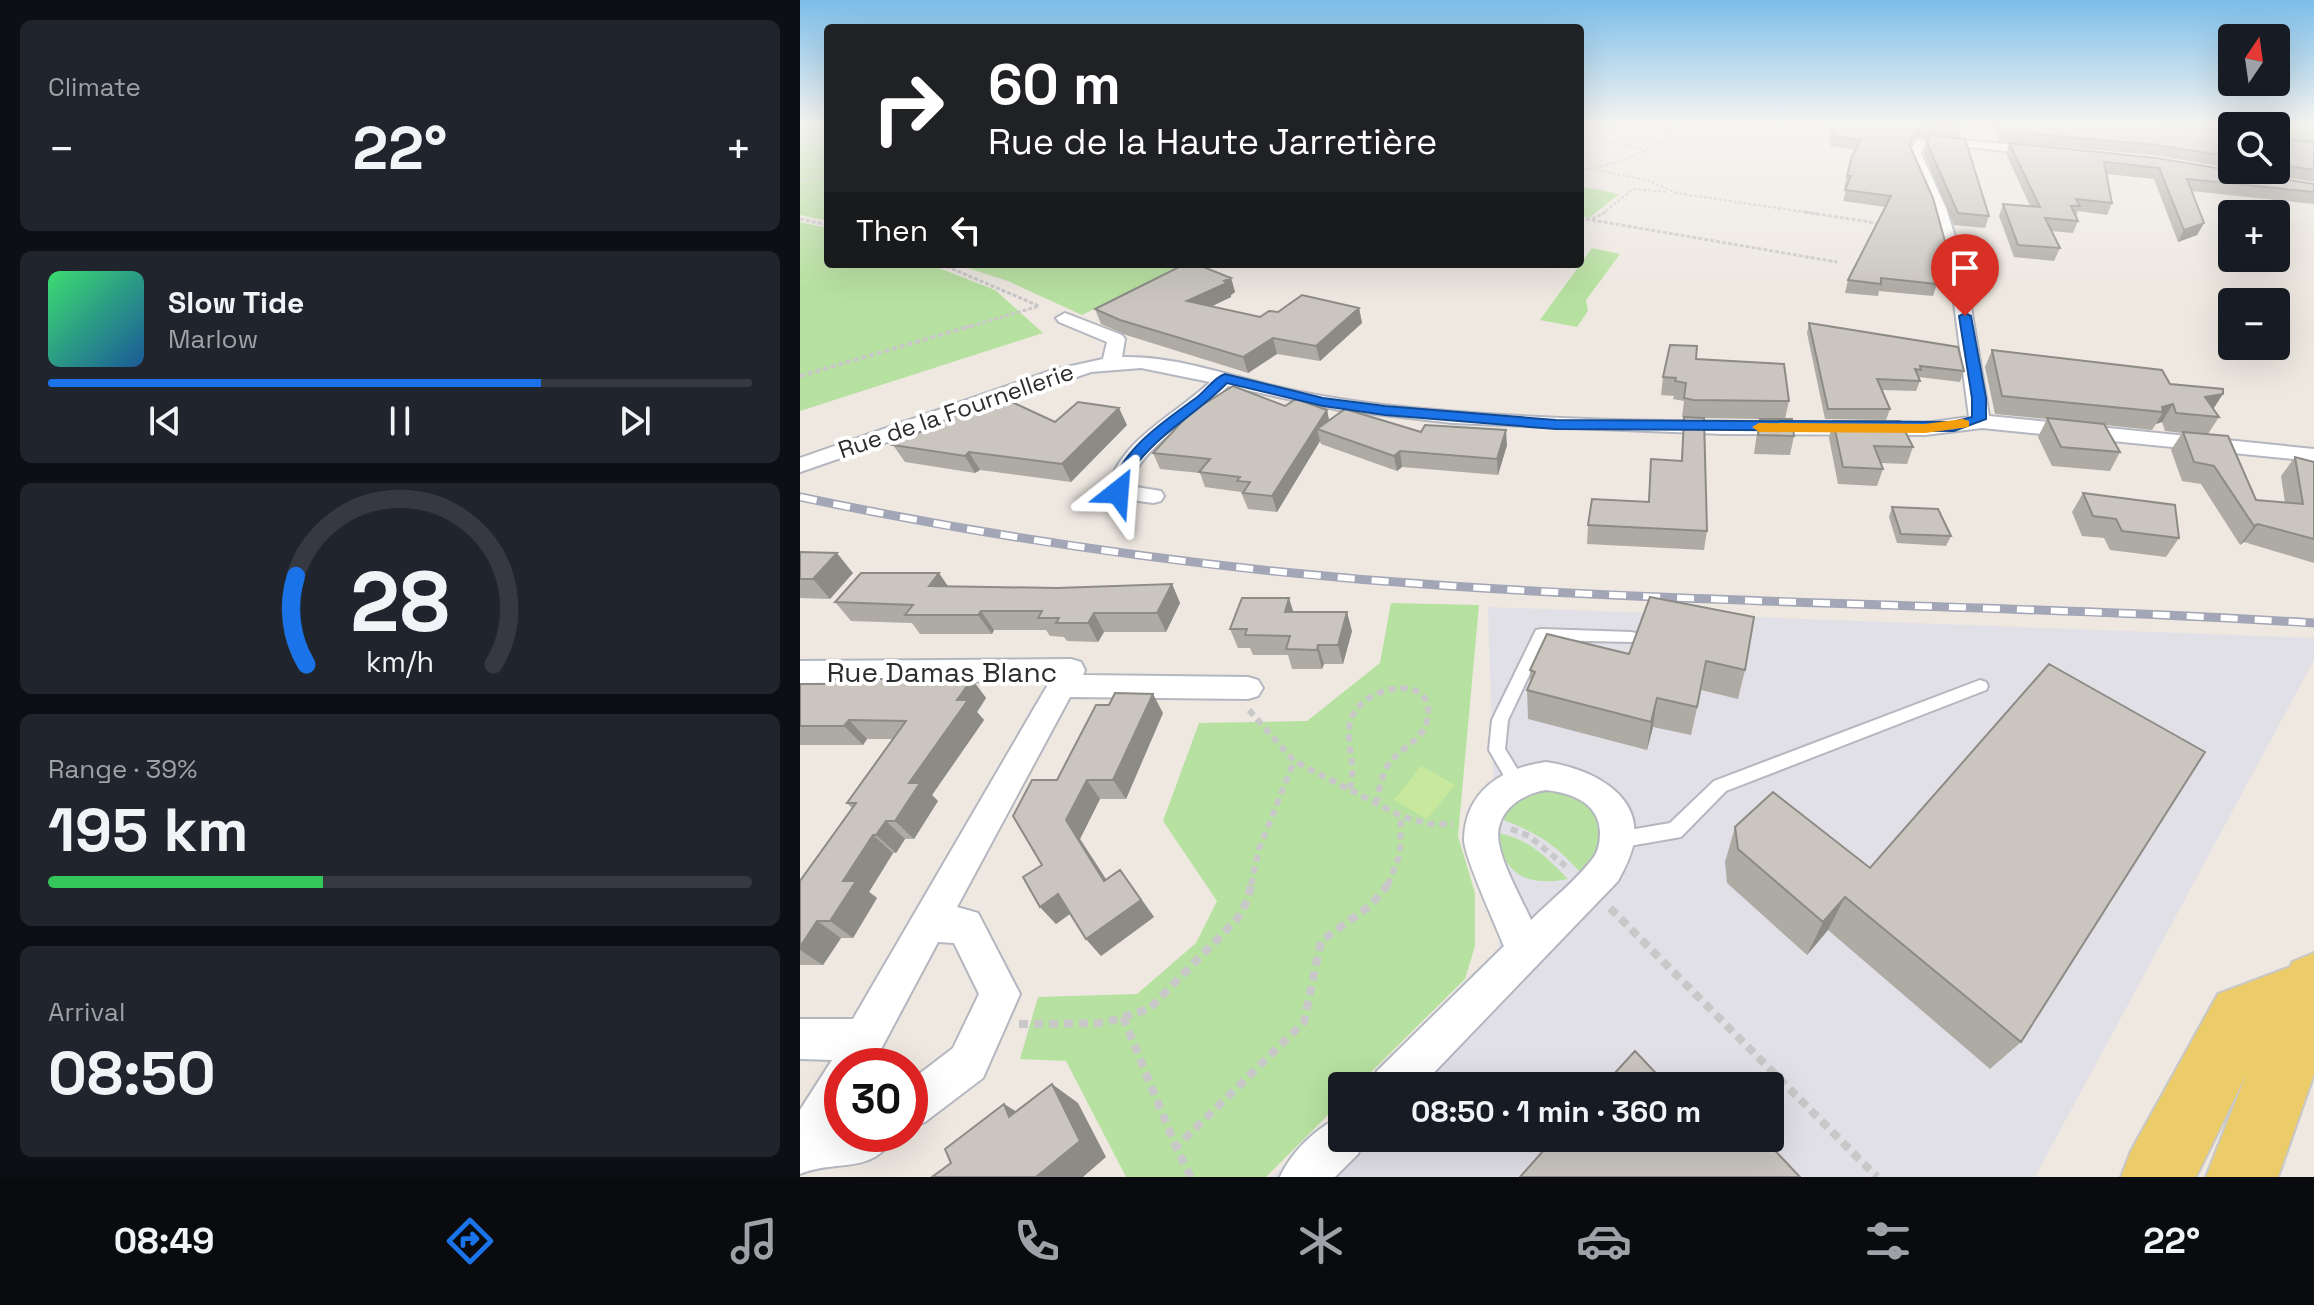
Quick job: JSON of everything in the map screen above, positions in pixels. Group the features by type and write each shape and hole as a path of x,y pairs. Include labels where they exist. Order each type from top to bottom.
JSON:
{"main road":[{"path":"2157,1177 2241,1017 2313,987"},
{"path":"2242,1177 2313,987"}],"street":[{"path":"1925,179 1946,231 1961,289 1979,398 1979,419 2001,424 2314,455"},
{"path":"1065,318 1116,339 1112,362"},
{"name":"Rue de la Fournellerie","path":"800,465 1060,374 1112,362 1169,363 1259,389 1339,404 1556,424 1925,429 1954,427 1979,419"},
{"path":"1153,496 1118,492 1122,472 1174,418 1203,400 1225,378"},
{"name":"Rue Damas Blanc","path":"800,672 1071,670 861,1048"},
{"name":"Rue Damas Blanc","path":"1062,686 1248,688"},
{"path":"1405,1072 1606,869 1618,840 1615,817 1599,794 1570,777 1535,774 1504,789 1490,807 1484,824 1481,843 1524,949"},
{"path":"928,923 965,926 1000,994 968,1063 928,1093"},
{"path":"800,1039 837,1048"},
{"path":"801,1150 824,1111"},
{"path":"801,1150 824,1150"},
{"path":"1303,1177 1328,1152"}],"lane":[{"path":"1517,783 1497,750 1500,720 1541,634 1631,637"},
{"path":"1618,840 1675,831 1720,786 1980,686"}],"path":[{"path":"1589,220 1605,213 1633,189 1637,179"},
{"path":"1639,179 1676,193"},
{"path":"1633,189 1946,231"},
{"path":"800,219 824,224"},
{"path":"1584,219 1837,262"},
{"path":"800,376 1039,306 950,268"},
{"path":"1350,789 1355,762 1349,746 1349,721 1356,709 1379,691 1390,686 1407,686 1421,694 1428,707 1427,722 1420,734 1386,768 1376,803"},
{"path":"1248,688 1249,714 1294,761 1401,816 1429,824 1504,826 1529,836 1590,887 1877,1177"},
{"path":"986,1025 1104,1023 1149,1009 1238,918 1248,899 1259,849 1294,761"},
{"path":"1176,1147 1304,1022 1321,941 1366,911 1392,881 1400,855 1401,816"},
{"path":"1123,1017 1191,1177"}],"shaded area":[{"path":"1488,607 2314,638 2314,660 2035,1177 1272,1177 1328,1123 1328,1152 1784,1152 1784,1072 1380,1072 1499,957"}],"green space":[{"path":"800,179 824,179 824,220 800,215"},
{"path":"1584,187 1619,194 1589,218 1584,217"},
{"path":"800,222 824,227 824,268 939,268 995,290 1043,333 800,411"},
{"path":"1592,248 1620,254 1586,300 1588,311 1577,327 1540,320 1578,268 1584,268 1584,259"},
{"path":"967,268 1176,268 1082,315 1008,281"},
{"path":"1391,603 1479,605 1458,836 1475,893 1475,946 1465,979 1371,1072 1328,1072 1328,1115 1266,1177 1126,1177 1066,1061 1020,1059 1038,997 1137,994 1196,943 1217,901 1163,821 1199,723 1307,721 1380,663"},
{"path":"1421,766 1455,785 1427,819 1394,800"},
{"path":"1553,789 1572,793 1583,800 1597,819 1600,831 1596,853 1580,872 1544,840 1501,819 1522,797"},
{"path":"1498,833 1528,844 1568,879 1541,881 1520,875 1505,859"}],"building":[{"path":"1850,179 1925,179 1950,259 1934,257 1937,284 1881,278 1881,284 1848,280 1891,196 1845,190"},
{"path":"1943,179 1977,179 1989,216 1958,213"},
{"path":"2026,179 2107,179 2112,203 2076,199 2080,206 2071,206 2078,221 2045,218 2060,248 2018,245 2003,204 2040,207"},
{"path":"2163,179 2218,179 2218,182 2187,179 2204,223 2184,230"},
{"path":"2290,180 2314,184 2314,192 2236,184 2290,184"},
{"path":"1177,268 1206,268 1231,278 1224,281 1227,283 1187,301 1260,317 1269,311 1278,312 1302,295 1359,308 1316,346 1273,338 1243,357 1120,320 1095,309"},
{"path":"1809,323 1958,347 1964,371 1920,366 1921,370 1915,369 1920,381 1877,379 1890,409 1828,409"},
{"path":"1670,345 1697,346 1696,359 1784,364 1789,401 1684,398 1686,383 1663,377"},
{"path":"1992,350 2162,370 2170,384 2223,389 2223,394 2205,397 2219,417 2176,413 2173,404 2162,407 2163,412 2002,396"},
{"path":"1233,386 1285,406 1296,399 1327,410 1272,496 1243,493 1250,482 1237,481 1240,477 1199,472 1210,459 1153,453 1191,412"},
{"path":"997,395 1055,422 1078,402 1119,408 1062,464 969,452 965,456 893,445"},
{"path":"1345,409 1421,432 1425,425 1506,430 1497,459 1400,451 1394,456 1317,429"},
{"path":"1684,417 1704,418 1707,531 1588,525 1592,499 1649,502 1651,459 1682,461"},
{"path":"2047,418 2104,424 2120,452 2061,447"},
{"path":"1760,419 1792,419 1794,436 1758,435"},
{"path":"1833,421 1900,421 1913,447 1874,446 1883,469 1843,467"},
{"path":"2183,432 2228,436 2256,500 2303,504 2295,457 2314,462 2314,539 2258,524 2254,526 2214,466 2194,462"},
{"path":"2083,493 2175,505 2179,538 2122,531 2116,519 2093,516"},
{"path":"1892,507 1938,509 1951,536 1901,534"},
{"path":"800,552 837,553 813,579 800,579"},
{"path":"861,573 939,573 929,586 1057,588 1172,584 1157,613 1094,613 1088,623 1056,623 1059,618 1038,618 1042,611 905,615 913,605 835,602"},
{"path":"1650,597 1754,617 1745,670 1706,661 1697,707 1657,698 1651,722 1527,690 1535,672 1530,670 1547,634 1629,654"},
{"path":"1242,598 1289,598 1285,612 1347,612 1338,645 1318,645 1317,650 1286,649 1290,636 1245,635 1247,629 1230,629"},
{"path":"2049,664 2205,752 2021,1042 1845,897 1823,922 1738,849 1735,827 1773,792 1870,868"},
{"path":"829,679 972,679 957,700 968,700 909,783 920,783 895,821 886,821 873,835 843,881 856,881 830,921 817,921 800,947 800,881 856,803 847,803 906,721 849,720 844,726 800,726 800,684 825,684"},
{"path":"1115,693 1153,694 1113,780 1087,780 1066,820 1104,881 1120,870 1141,900 1086,939 1058,894 1040,907 1023,877 1042,865 1013,816 1032,780 1057,780 1096,705 1109,705"},
{"path":"1635,1051 1655,1072 1616,1072"},
{"path":"1052,1084 1080,1141 1036,1177 932,1177 951,1163 945,1149 1004,1104 1009,1117"},
{"path":"1542,1152 1776,1152 1800,1177 1520,1177"}],"railway":[{"path":"800,497 962,528 1124,553 1369,580 1666,597 2314,623"}],"slow traffic":[{"path":"1759,427 1925,429 1963,424"}],"route":[{"path":"1118,492 1122,472 1174,418 1203,400 1225,378 1259,389 1323,402 1556,424 1954,427 1979,419 1979,398 1965,316"}]}
